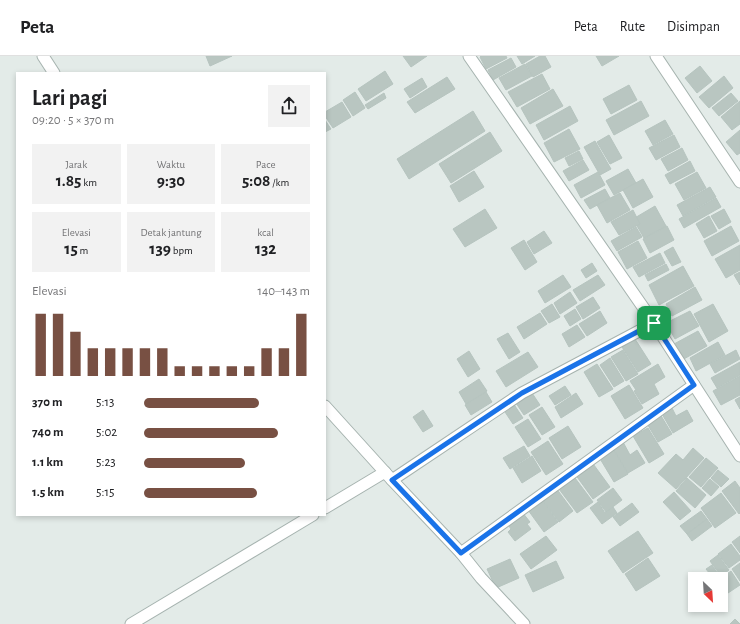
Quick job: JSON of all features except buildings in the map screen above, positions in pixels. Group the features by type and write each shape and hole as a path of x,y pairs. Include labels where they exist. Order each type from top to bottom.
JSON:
{"street":[{"path":"43,56 53,72"},
{"path":"469,56 654,323 740,456"},
{"path":"656,56 740,182"},
{"path":"397,477 522,393 654,323"},
{"path":"464,551 694,385"},
{"path":"326,407 384,472 397,477 464,551 481,578 524,624"},
{"path":"326,507 384,472"},
{"path":"132,624 311,516"}],"route":[{"path":"654,323 694,385 461,553 392,480 522,393 654,323"}]}
